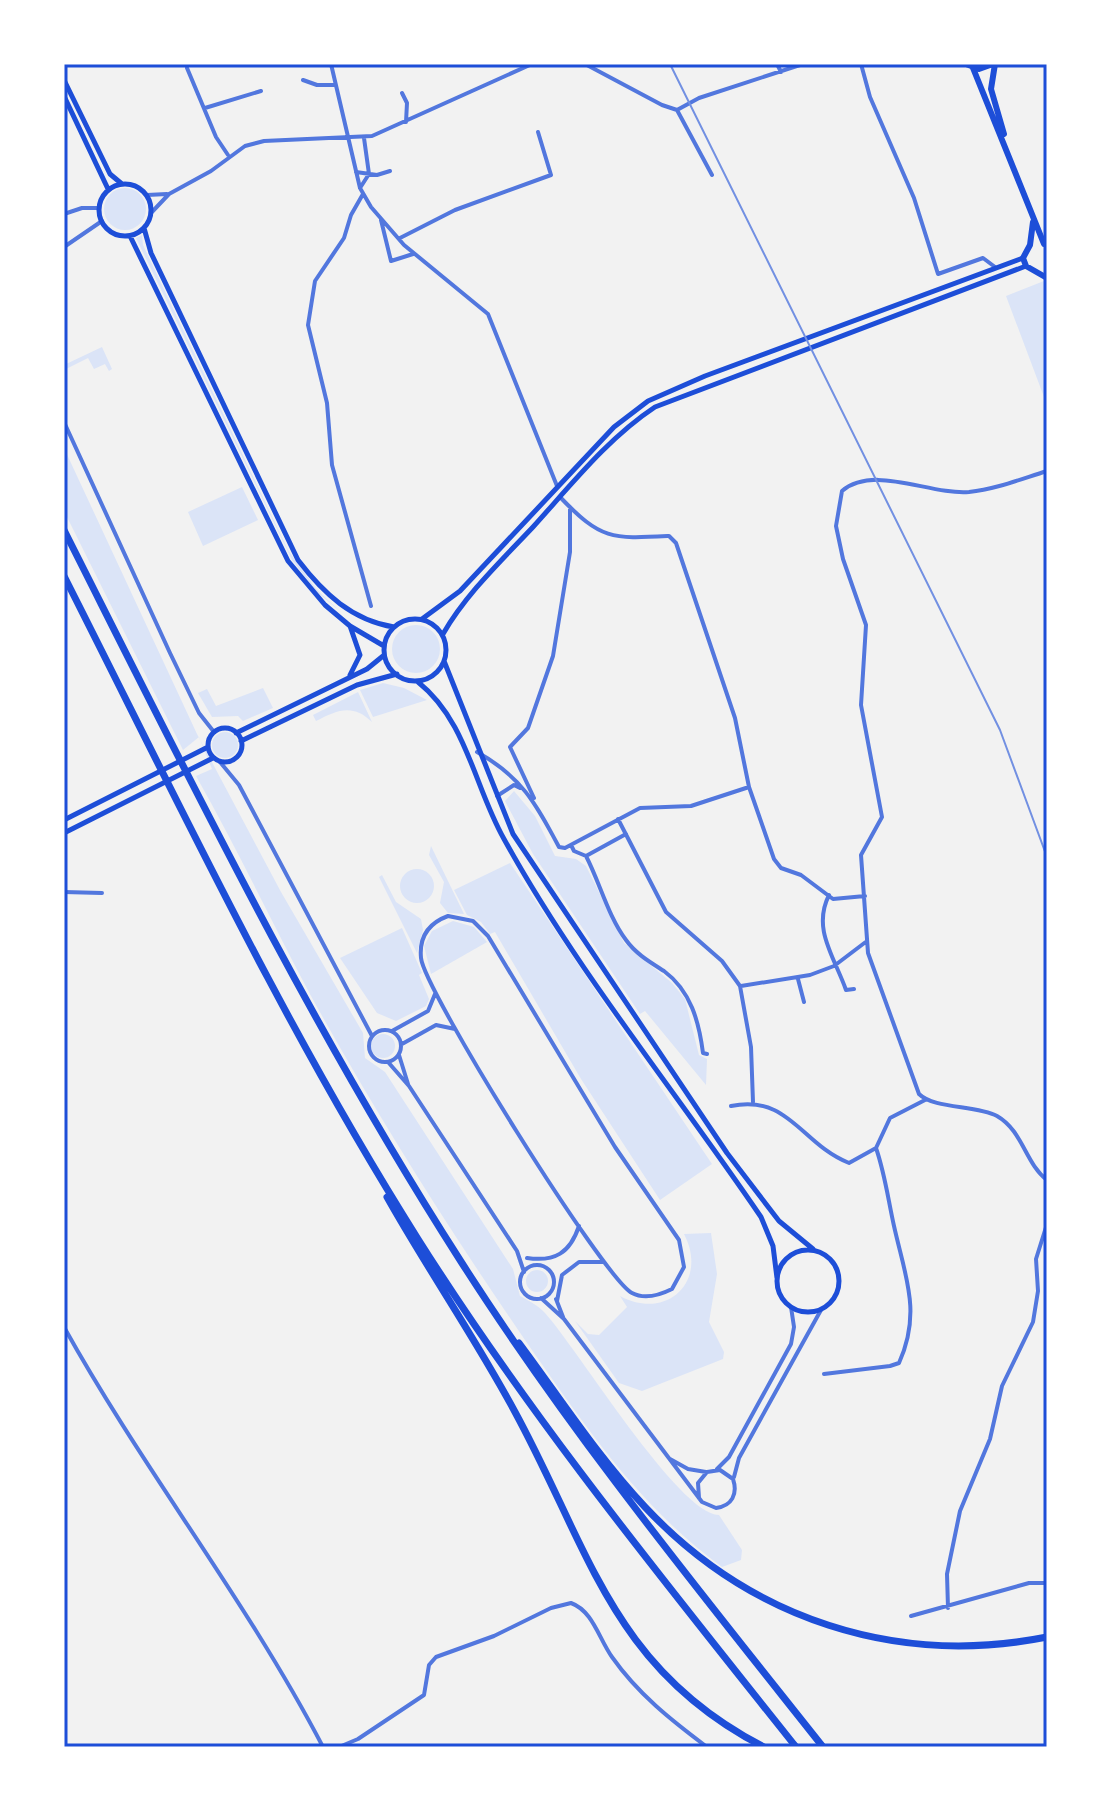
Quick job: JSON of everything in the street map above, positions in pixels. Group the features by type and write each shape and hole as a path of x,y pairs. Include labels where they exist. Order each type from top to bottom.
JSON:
{"highway":[{"path":"970,66 986,68 994,64"},
{"path":"994,64 991,89 1008,153"},
{"path":"970,66 1046,245 1030,245"},
{"path":"1033,218 1030,245 1023,258 1026,266 1047,278"},
{"path":"1039,271 1047,267"},
{"path":"64,530 280,958 460,1260 594,1457 823,1747"},
{"path":"64,576 293,1025 407,1232 516,1413 617,1617 642,1651 685,1696 764,1747"},
{"path":"293,1025 387,1188 507,1371 611,1513 796,1747"},
{"path":"460,1260 622,1482 682,1544 735,1583 803,1618 884,1642 966,1647 1047,1637"}],"main road":[{"path":"64,80 110,174 122,184"},
{"path":"64,96 108,189"},
{"path":"122,184 137,186 147,195 151,213 144,228 130,236 113,233 102,221 99,208 108,189 122,184"},
{"path":"144,228 151,253 298,560 324,591 357,617 394,627"},
{"path":"130,236 284,554 316,596 350,626 384,646"},
{"path":"444,661 496,797 529,860 727,1153 779,1221 813,1249 828,1256 839,1273 836,1296 821,1310 807,1312 791,1307 780,1294 773,1246 761,1217 503,838 448,711 418,682 397,674 383,656 384,646 394,627 406,620 422,619 460,591 557,486 633,411 663,393 705,376 1023,258"},
{"path":"418,682 435,674 444,661 446,649 443,634 458,608 632,423 655,407 1026,266"},
{"path":"422,619 443,634"},
{"path":"347,679 360,655 350,626"},
{"path":"236,733 347,679 383,656"},
{"path":"241,741 357,685 397,674"},
{"path":"64,820 205,748 214,732 227,728 236,733 241,741 236,759 220,762 210,759 64,833"},
{"path":"205,748 210,759"},
{"path":"777,1278 788,1256 813,1249"}],"street":[{"path":"331,64 346,136 363,194 381,220 413,254 488,314 557,486"},
{"path":"151,213 169,194 211,171 228,155 254,143 346,136 364,138 532,64"},
{"path":"585,64 653,101 678,109 712,175"},
{"path":"777,64 781,72"},
{"path":"678,109 699,98 803,64"},
{"path":"861,64 869,84 870,97 910,190 938,274 983,258 995,267"},
{"path":"187,68 228,155"},
{"path":"303,80 317,85 336,85"},
{"path":"205,108 261,91"},
{"path":"402,93 407,103 406,122"},
{"path":"400,238 455,210 551,175 538,132"},
{"path":"360,188 369,174 364,138"},
{"path":"356,172 390,171"},
{"path":"147,195 169,194"},
{"path":"363,194 351,215 350,224 315,281 308,325 327,403 332,465 371,606"},
{"path":"64,214 82,208 99,208"},
{"path":"381,220 391,261 413,254"},
{"path":"64,247 102,221"},
{"path":"64,422 199,713 214,732"},
{"path":"1047,471 1005,485 961,492 939,492 876,479 851,484 842,491 836,517 843,559 866,625 861,705 882,817 879,827 861,850 870,965 919,1094 925,1100 973,1109 1001,1119 1010,1126 1038,1172 1047,1180"},
{"path":"560,497 593,529 603,533 630,539 669,536 676,543 735,718 749,787 774,859 781,868 801,875 829,895 842,900 865,896"},
{"path":"570,507 570,552 551,668 528,728 510,747 559,847 571,845 640,808 691,806 749,787"},
{"path":"477,752 513,777 535,800"},
{"path":"220,762 239,785 372,1036 371,1055 388,1062 409,1086 517,1251 524,1272"},
{"path":"496,797 514,785 525,791"},
{"path":"618,819 666,912 722,961 740,986 751,1047 753,1102"},
{"path":"586,856 626,834"},
{"path":"571,845 574,851 586,856 625,939 637,953 668,974 690,1003 698,1021 703,1053 707,1054"},
{"path":"64,892 102,893"},
{"path":"829,895 820,922 846,990 854,989"},
{"path":"448,916 467,917 488,936 684,1254 684,1267 672,1289 648,1297 629,1292 605,1263 435,994 421,959 427,929 435,920 448,916"},
{"path":"740,986 798,979 836,964 867,941"},
{"path":"798,979 804,1002"},
{"path":"372,1036 383,1030 392,1031 428,1011 435,994"},
{"path":"409,1086 399,1055 402,1045 436,1025 457,1030"},
{"path":"392,1031 402,1045"},
{"path":"388,1062 399,1055"},
{"path":"731,1106 753,1102 781,1111 807,1137 846,1162 853,1162 876,1148 890,1118 925,1100"},
{"path":"824,1374 890,1366 899,1363 904,1351 912,1298 892,1217 887,1180 876,1148"},
{"path":"948,1608 948,1565 960,1511 990,1439 1002,1386 1033,1322 1038,1291 1036,1259 1047,1224"},
{"path":"527,1258 546,1260 562,1254 573,1243 579,1226"},
{"path":"517,1251 546,1268 553,1276 551,1291 564,1319"},
{"path":"557,1301 562,1275 579,1262 590,1259 605,1263"},
{"path":"537,1265 524,1272 520,1282 524,1292 532,1298 541,1298 551,1291"},
{"path":"541,1298 564,1319 665,1455 699,1498 711,1507 726,1506 735,1494 733,1479 739,1458 821,1310"},
{"path":"665,1455 688,1469 707,1472 717,1469 729,1457 791,1344 794,1327 791,1307"},
{"path":"64,1327 125,1432 283,1671 323,1747"},
{"path":"717,1469 733,1479"},
{"path":"699,1498 698,1483 707,1472"},
{"path":"911,1616 1029,1583 1047,1583"},
{"path":"339,1747 358,1739 424,1695 429,1665 436,1657 494,1636 551,1608 571,1603 588,1615 610,1655 659,1711 707,1747"}],"shaded area":[{"path":"125,188 140,194 146,209 140,224 125,230 110,224 104,209 110,194"},
{"path":"142,235 143,245 288,550 316,589 342,613 317,592 292,560 136,238"},
{"path":"1044,281 1047,285 1047,396 1044,397 1006,296"},
{"path":"102,347 112,369 109,371 105,364 94,369 88,358 64,370 64,365"},
{"path":"64,448 199,737 183,750 64,511"},
{"path":"242,487 258,520 203,546 188,512"},
{"path":"416,625 433,632 440,649 433,666 416,673 399,666 392,649 399,632"},
{"path":"383,683 404,688 427,700 373,717 360,690"},
{"path":"263,688 273,708 243,721 238,716 212,717 198,693 207,689 216,706"},
{"path":"358,692 372,722 351,710 316,721 313,715"},
{"path":"225,732 234,736 238,745 234,754 225,758 216,754 212,745 216,736"},
{"path":"200,740 281,892 363,1033 365,1058 385,1072 513,1269 520,1296 545,1313 629,1427 679,1488 701,1508 719,1515 742,1550 741,1560 722,1567 664,1518 638,1490 568,1402 468,1256 387,1127 311,996 196,776 212,769"},
{"path":"514,791 535,816 555,856 576,859 586,866 624,943 672,983 685,999 699,1055 707,1059 706,1085 645,1011 640,1014 533,854 505,801"},
{"path":"431,846 464,914 448,913 440,903 444,882 429,855"},
{"path":"510,863 712,1164 660,1200 581,1079 495,932 490,934 481,922 467,915 454,890"},
{"path":"417,869 429,874 434,886 429,898 417,903 405,898 400,886 405,874"},
{"path":"382,875 396,902 421,919 423,930 417,953 379,877"},
{"path":"453,921 474,927 487,942 431,974 424,946 432,931"},
{"path":"402,928 422,973 419,975 429,999 426,1006 396,1021 377,1013 340,958"},
{"path":"383,1034 391,1038 395,1046 391,1054 383,1058 375,1054 371,1046 375,1038"},
{"path":"711,1233 717,1274 709,1322 724,1352 723,1359 642,1391 619,1383 575,1321 588,1334 599,1335 627,1307 620,1296 653,1304 667,1300 679,1292 687,1281 691,1267 684,1234"},
{"path":"537,1270 545,1273 548,1281 545,1289 537,1292 529,1289 526,1281 529,1273"}],"railway":[{"path":"670,64 1000,730 1047,857"}]}
